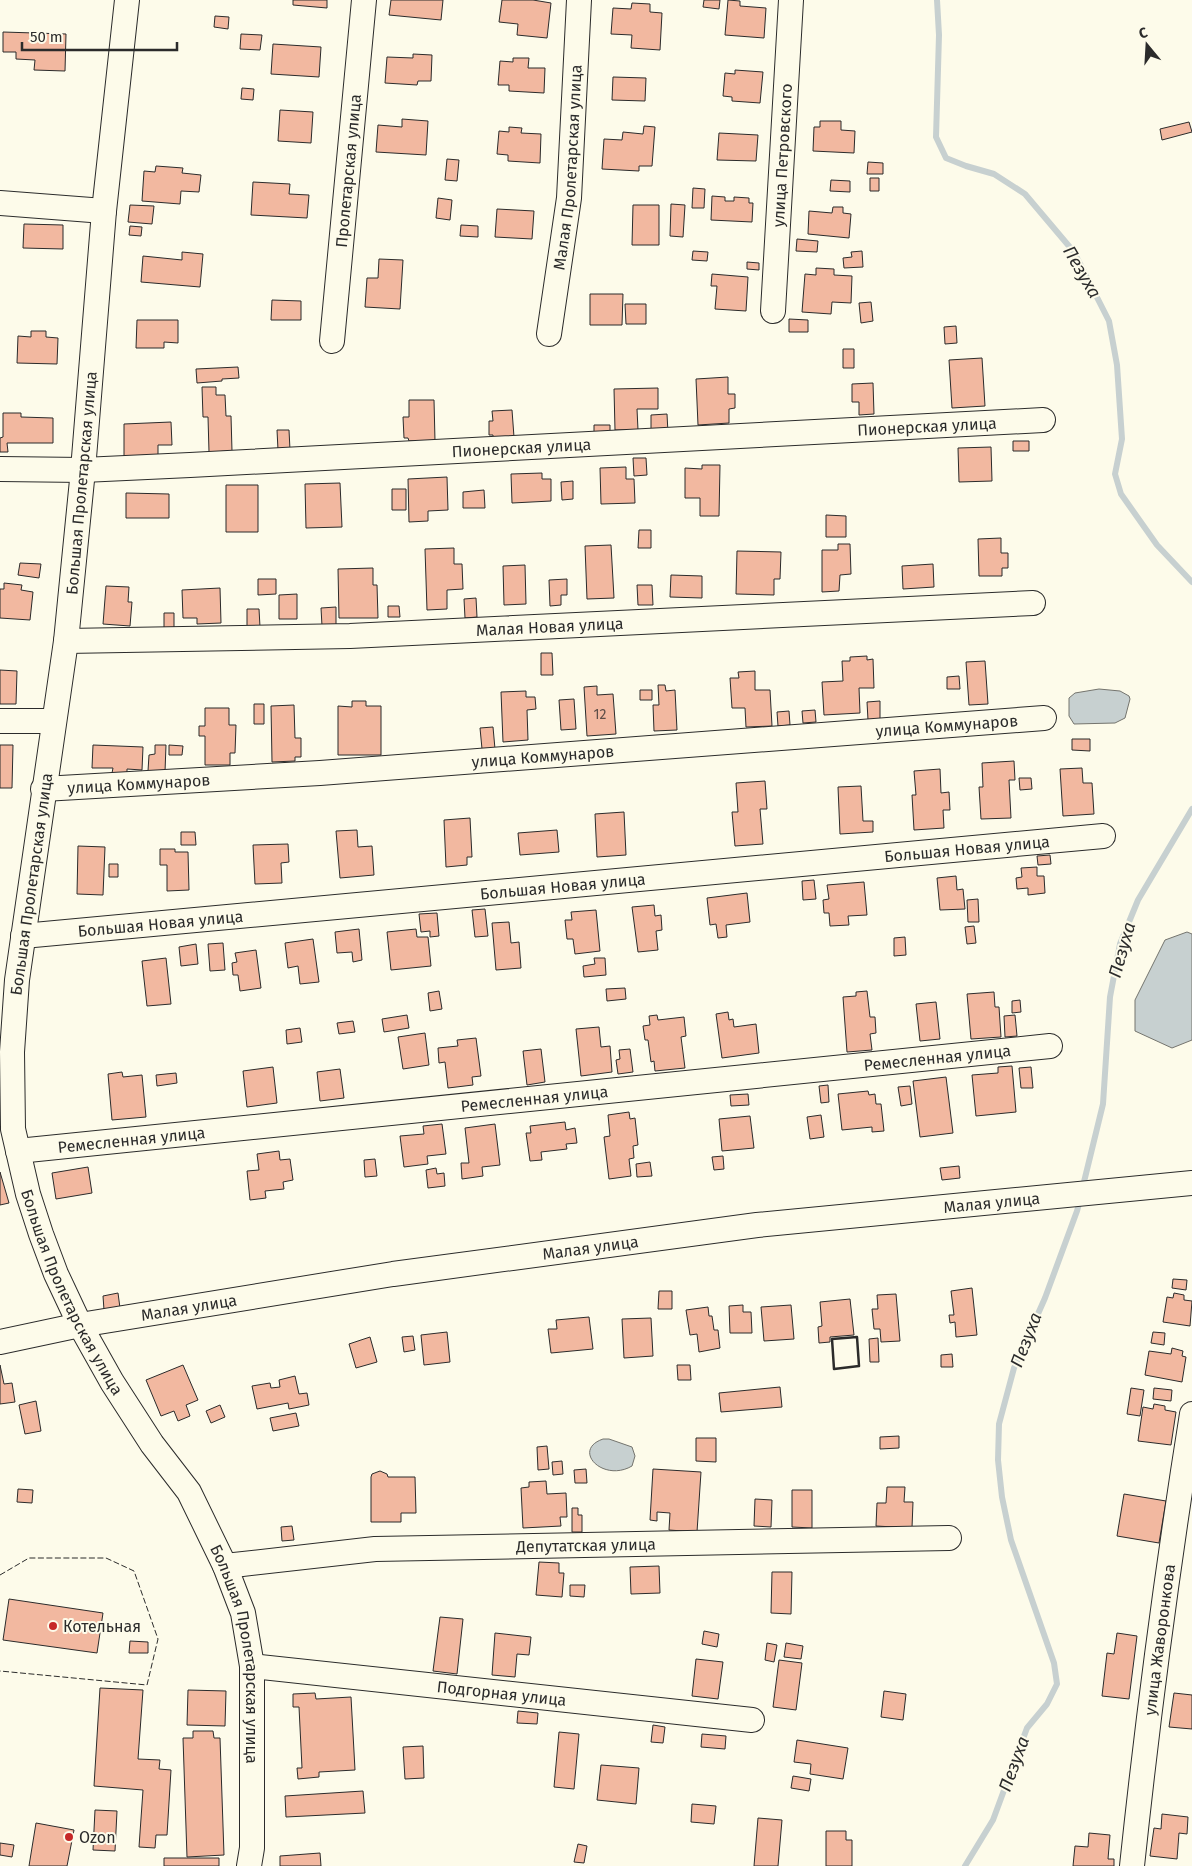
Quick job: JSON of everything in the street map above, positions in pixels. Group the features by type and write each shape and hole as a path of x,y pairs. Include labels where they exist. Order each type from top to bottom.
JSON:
{"street":[{"name":"Большая Пролетарская улица","path":"127,0 104,211 83,470 66,641 23,936 8,981 12,1052 10,1137 41,1234 56,1274 80,1325 112,1382 152,1444 189,1492 225,1566 243,1613 252,1666 252,1848 249,1866"},
{"name":"Пролетарская улица","path":"332,342 364,0"},
{"name":"Малая Пролетарская улица","path":"549,334 569,198 579,0"},
{"name":"улица Петровского","path":"773,311 791,0"},
{"path":"0,203 104,211"},
{"name":"Пионерская улица","path":"0,469 83,470 1043,420"},
{"name":"Малая Новая улица","path":"66,641 350,636 1033,602"},
{"name":"улица Коммунаров","path":"43,789 320,773 1044,718"},
{"path":"0,721 53,721"},
{"name":"Большая Новая улица","path":"23,936 1103,836"},
{"name":"Ремесленная улица","path":"10,1137 1050,1046"},
{"name":"Малая улица","path":"0,1342 80,1325 392,1274 757,1225 1060,1196 1102,1190 1192,1183"},
{"name":"улица Жаворонкова","path":"1132,1866 1154,1670 1192,1414"},
{"name":"Депутатская улица","path":"225,1566 375,1548 949,1538"},
{"name":"Подгорная улица","path":"252,1666 752,1720"}],"shaded area":[{"path":"1099,689 1120,691 1129,696 1130,699 1125,718 1115,723 1074,724 1069,716 1069,698 1075,693"},
{"path":"1187,932 1192,934 1192,1040 1172,1048 1135,1031 1135,1000 1165,940"},
{"path":"603,1439 609,1439 632,1447 635,1456 632,1466 621,1470 611,1470 602,1468 595,1463 590,1457 590,1450 594,1444"}],"building":[{"path":"293,0 327,0 327,8 293,5"},
{"path":"391,0 443,0 441,20 389,15"},
{"path":"502,0 533,0 551,3 547,38 517,35 518,24 499,22"},
{"path":"704,0 720,0 719,9 703,7"},
{"path":"728,0 740,1 740,6 766,8 764,38 725,35"},
{"path":"632,3 650,4 650,12 662,13 660,50 631,48 632,35 611,34 613,8 631,9"},
{"path":"215,16 229,17 228,29 214,27"},
{"path":"3,32 66,34 65,71 34,70 35,60 16,59 16,52 3,52"},
{"path":"241,34 262,35 260,50 240,49"},
{"path":"273,44 321,47 319,77 271,74"},
{"path":"413,54 432,55 431,81 418,81 417,85 385,83 387,57 413,58"},
{"path":"513,58 529,58 528,68 545,68 544,93 509,91 509,85 498,85 500,61 513,62"},
{"path":"735,70 763,72 760,103 732,101 732,97 723,96 725,73 735,74"},
{"path":"613,77 646,78 645,101 612,100"},
{"path":"242,88 254,89 253,100 241,99"},
{"path":"280,110 313,112 311,143 278,141"},
{"path":"402,119 428,121 426,155 376,152 378,125 402,127"},
{"path":"820,121 841,121 841,130 855,131 854,153 813,151 814,127 820,127"},
{"path":"1189,122 1192,132 1162,140 1160,129"},
{"path":"644,126 655,127 652,166 639,166 639,171 602,169 604,139 622,140 623,132 643,134"},
{"path":"509,127 522,128 521,133 541,134 540,163 508,161 508,155 497,154 499,131 509,132"},
{"path":"719,133 758,135 756,161 717,160"},
{"path":"447,159 459,160 457,181 445,180"},
{"path":"868,162 883,163 883,174 867,174"},
{"path":"156,166 183,168 182,173 201,175 199,192 181,191 180,204 142,201 144,171 155,172"},
{"path":"870,178 879,178 879,191 870,191"},
{"path":"831,180 850,181 850,192 830,191"},
{"path":"253,182 290,184 289,194 309,195 307,218 251,215"},
{"path":"693,188 705,189 704,208 692,208"},
{"path":"712,196 725,197 725,201 734,201 734,197 749,198 749,203 753,203 752,222 711,220"},
{"path":"438,198 452,200 450,220 436,218"},
{"path":"671,204 685,205 683,237 670,236"},
{"path":"130,205 154,206 152,224 128,222"},
{"path":"633,205 659,205 659,245 632,245"},
{"path":"833,207 843,207 843,213 851,214 849,238 808,234 809,211 832,213"},
{"path":"497,209 534,211 532,239 495,237"},
{"path":"24,224 63,225 63,249 23,248"},
{"path":"461,225 478,226 478,237 460,236"},
{"path":"130,226 142,227 141,236 129,235"},
{"path":"797,239 818,241 817,252 796,251"},
{"path":"693,251 708,252 707,261 692,260"},
{"path":"862,251 863,267 844,268 843,258 852,257 851,252"},
{"path":"182,252 203,254 200,287 141,282 143,256 182,260"},
{"path":"379,259 403,260 400,309 365,307 367,278 378,278"},
{"path":"747,262 759,263 759,270 747,269"},
{"path":"816,268 834,269 834,275 852,276 851,303 832,302 831,314 802,312 805,274 816,275"},
{"path":"712,274 748,277 746,311 715,309 717,286 711,286"},
{"path":"590,294 623,294 622,325 590,325"},
{"path":"272,300 301,301 301,320 271,320"},
{"path":"871,302 873,321 861,323 859,303"},
{"path":"625,304 646,304 646,324 626,324"},
{"path":"789,319 808,320 808,332 789,332"},
{"path":"137,320 178,320 178,343 164,342 164,348 136,348"},
{"path":"956,326 957,343 945,344 944,327"},
{"path":"31,331 46,331 46,337 58,338 57,364 17,363 18,336 31,337"},
{"path":"843,349 854,349 854,368 843,368"},
{"path":"982,358 985,406 952,408 949,360"},
{"path":"238,367 239,378 197,383 196,369"},
{"path":"728,377 728,394 735,394 735,408 729,409 729,423 698,425 696,379"},
{"path":"873,383 874,414 859,415 859,402 852,402 852,384"},
{"path":"202,387 216,387 216,395 225,395 226,416 231,416 232,451 209,452 208,417 203,417"},
{"path":"658,388 658,409 637,409 638,430 615,430 614,389"},
{"path":"409,400 434,400 435,441 409,441 408,438 404,438 403,417 409,417"},
{"path":"512,410 514,437 493,438 493,435 489,435 489,421 493,421 492,411"},
{"path":"3,413 21,413 21,417 53,418 53,443 7,443 8,452 0,452 0,438 3,437"},
{"path":"667,414 668,433 651,434 651,415"},
{"path":"171,422 172,445 158,445 158,455 124,456 124,424"},
{"path":"594,425 610,425 610,434 594,434"},
{"path":"277,430 289,430 290,450 278,450"},
{"path":"1013,441 1029,441 1029,451 1013,451"},
{"path":"991,447 992,481 959,482 958,448"},
{"path":"633,458 646,458 647,475 634,476"},
{"path":"702,465 720,465 719,516 700,516 700,498 685,498 685,468 702,469"},
{"path":"626,467 626,479 634,479 635,503 601,504 600,468"},
{"path":"542,473 542,479 551,479 551,501 512,503 511,474"},
{"path":"447,477 448,510 428,511 428,521 409,522 408,479"},
{"path":"573,481 573,499 562,500 561,482"},
{"path":"340,483 342,527 306,528 305,484"},
{"path":"226,485 258,485 258,532 226,532"},
{"path":"392,489 406,489 406,510 392,510"},
{"path":"484,490 485,508 463,508 463,492"},
{"path":"126,493 169,494 169,518 126,518"},
{"path":"826,515 846,516 846,537 826,537"},
{"path":"639,530 651,530 651,548 638,548"},
{"path":"1001,538 1001,553 1008,553 1008,568 1002,568 1002,576 979,576 978,539"},
{"path":"838,544 850,544 851,574 840,575 839,591 822,592 822,550 838,550"},
{"path":"611,545 614,598 587,599 585,546"},
{"path":"454,548 454,564 462,564 463,589 447,590 447,609 427,610 425,549"},
{"path":"737,551 781,552 780,579 774,579 774,595 736,594"},
{"path":"20,563 41,564 39,578 18,575"},
{"path":"933,564 934,587 903,589 902,566"},
{"path":"525,565 526,604 504,605 503,566"},
{"path":"373,568 373,585 377,585 378,618 339,618 338,569"},
{"path":"671,575 702,576 702,598 670,597"},
{"path":"258,579 276,579 276,594 258,595"},
{"path":"567,579 567,595 561,595 561,605 550,606 549,580"},
{"path":"4,583 22,585 21,590 33,592 30,620 0,618 0,589 4,589"},
{"path":"637,585 652,585 653,605 638,605"},
{"path":"106,586 129,587 128,602 132,602 130,626 103,624"},
{"path":"220,588 221,623 197,624 197,618 183,618 182,590"},
{"path":"297,594 297,619 279,619 279,595"},
{"path":"476,598 477,617 465,618 464,599"},
{"path":"388,606 399,606 400,617 388,617"},
{"path":"336,607 336,626 322,626 321,608"},
{"path":"247,609 259,609 260,627 247,627"},
{"path":"164,613 174,613 174,629 164,629"},
{"path":"541,653 552,653 553,675 541,675"},
{"path":"867,656 867,660 873,659 874,688 859,688 860,713 824,715 822,682 843,681 842,661 850,661 850,657"},
{"path":"985,661 988,704 969,705 966,662"},
{"path":"0,670 17,671 16,704 0,704"},
{"path":"755,671 755,690 770,690 772,726 746,727 745,708 732,708 730,678 739,678 738,672"},
{"path":"959,676 960,689 947,689 947,677"},
{"path":"658,685 665,685 666,691 675,690 677,730 654,731 653,705 659,705"},
{"path":"597,686 597,695 613,694 616,734 587,736 584,687"},
{"path":"640,690 652,690 652,700 640,700"},
{"path":"526,691 526,697 535,697 536,709 527,710 528,740 503,742 501,692"},
{"path":"574,699 576,729 561,730 559,700"},
{"path":"352,701 366,701 366,706 381,706 381,755 338,755 338,706 352,707"},
{"path":"880,701 880,720 868,720 867,702"},
{"path":"254,704 264,704 264,724 254,724"},
{"path":"294,705 295,738 301,738 301,757 295,757 295,761 272,762 271,706"},
{"path":"205,708 229,708 229,725 236,725 235,753 230,753 230,765 205,765 205,736 199,736 199,726 205,726"},
{"path":"815,710 816,722 803,723 802,711"},
{"path":"789,711 790,725 778,726 777,712"},
{"path":"493,727 495,749 482,749 480,728"},
{"path":"1072,739 1090,739 1090,751 1072,750"},
{"path":"0,745 13,745 12,788 0,788"},
{"path":"93,745 143,747 142,770 127,769 127,774 112,773 113,768 92,768"},
{"path":"155,745 166,745 165,772 148,771 149,755 155,754"},
{"path":"169,745 183,746 182,755 169,755"},
{"path":"1014,761 1015,780 1009,780 1011,818 981,819 979,787 983,787 982,763"},
{"path":"1082,768 1083,783 1092,783 1094,814 1063,816 1060,769"},
{"path":"940,769 941,793 949,792 950,810 943,810 944,828 914,830 912,795 916,795 914,771"},
{"path":"1019,778 1031,778 1032,789 1020,790"},
{"path":"765,781 767,809 760,809 763,844 735,846 732,812 738,812 736,783"},
{"path":"861,786 863,821 873,821 873,832 840,834 838,787"},
{"path":"624,812 626,855 597,857 595,814"},
{"path":"470,818 472,857 467,857 467,865 446,867 444,820"},
{"path":"357,830 358,847 372,846 374,875 340,878 336,831"},
{"path":"557,830 559,852 520,855 518,833"},
{"path":"181,832 195,832 196,845 181,845"},
{"path":"288,844 289,862 281,863 282,883 255,884 253,845"},
{"path":"78,846 105,847 103,895 77,894"},
{"path":"160,849 175,849 175,852 188,852 189,890 167,891 167,865 160,865"},
{"path":"1050,855 1051,864 1038,865 1037,856"},
{"path":"109,864 118,864 118,877 109,877"},
{"path":"1037,867 1037,876 1044,876 1045,893 1028,895 1028,888 1017,889 1016,878 1022,877 1021,868"},
{"path":"956,876 957,890 963,889 965,909 940,910 937,878"},
{"path":"814,880 816,899 803,900 802,881"},
{"path":"864,882 867,915 848,916 849,925 830,926 829,913 824,913 823,900 829,899 827,885"},
{"path":"747,893 750,922 726,925 727,937 718,938 716,924 710,925 707,898"},
{"path":"978,899 979,922 968,922 967,900"},
{"path":"654,905 655,916 661,915 662,930 656,931 658,950 638,952 632,907"},
{"path":"485,909 488,936 475,937 472,910"},
{"path":"596,910 600,951 575,954 573,939 567,939 565,920 572,920 571,912"},
{"path":"437,913 439,936 430,937 430,931 421,932 419,914"},
{"path":"509,922 511,943 519,942 521,968 496,970 492,923"},
{"path":"974,926 976,943 967,944 965,927"},
{"path":"359,929 362,960 353,962 352,952 337,953 335,932"},
{"path":"416,929 417,937 428,937 431,966 391,970 387,932"},
{"path":"905,937 906,955 894,956 894,938"},
{"path":"313,939 319,982 300,984 298,966 288,968 285,943"},
{"path":"223,943 225,970 210,971 208,944"},
{"path":"196,944 198,964 181,966 179,947"},
{"path":"256,950 261,988 240,991 238,975 233,975 232,963 237,962 235,953"},
{"path":"166,958 171,1004 147,1006 142,961"},
{"path":"594,958 605,958 606,975 584,977 583,966 595,964"},
{"path":"625,988 626,999 607,1001 606,989"},
{"path":"439,991 442,1009 430,1011 428,993"},
{"path":"867,991 870,1017 875,1017 876,1033 870,1034 872,1050 847,1052 843,997 856,996 856,992"},
{"path":"994,992 995,1007 999,1007 1001,1037 971,1039 967,994"},
{"path":"1020,1000 1021,1012 1012,1013 1012,1001"},
{"path":"936,1002 940,1039 920,1041 916,1004"},
{"path":"728,1012 729,1020 733,1019 734,1027 756,1024 759,1053 722,1058 716,1014"},
{"path":"407,1015 409,1028 384,1032 382,1019"},
{"path":"657,1015 658,1020 684,1017 686,1036 681,1037 685,1068 655,1071 654,1061 651,1062 648,1040 645,1040 643,1026 650,1025 649,1016"},
{"path":"1015,1015 1017,1036 1005,1037 1004,1016"},
{"path":"353,1021 355,1032 339,1034 337,1023"},
{"path":"599,1027 601,1047 610,1046 612,1072 581,1076 576,1029"},
{"path":"300,1028 302,1042 287,1044 286,1030"},
{"path":"425,1033 429,1065 403,1069 398,1037"},
{"path":"476,1038 481,1076 472,1077 473,1085 448,1088 445,1062 439,1063 438,1048 458,1046 457,1040"},
{"path":"541,1049 545,1082 527,1085 523,1051"},
{"path":"630,1049 633,1072 618,1074 616,1060 620,1059 619,1050"},
{"path":"1012,1066 1016,1112 976,1116 972,1075 998,1073 998,1067"},
{"path":"273,1067 277,1103 247,1107 243,1071"},
{"path":"1031,1067 1033,1088 1021,1088 1019,1068"},
{"path":"340,1069 344,1098 320,1101 317,1072"},
{"path":"122,1072 123,1077 142,1075 146,1117 112,1120 108,1074"},
{"path":"176,1073 177,1083 157,1086 156,1075"},
{"path":"946,1077 953,1133 920,1137 913,1081"},
{"path":"828,1085 829,1102 821,1103 819,1086"},
{"path":"910,1086 912,1104 901,1106 898,1087"},
{"path":"868,1091 869,1095 875,1094 876,1104 881,1104 884,1131 872,1132 872,1127 842,1130 838,1094"},
{"path":"748,1094 749,1105 731,1106 730,1095"},
{"path":"629,1112 630,1119 635,1118 638,1145 633,1146 634,1158 629,1159 631,1176 609,1179 604,1137 610,1136 608,1115"},
{"path":"821,1115 824,1137 810,1139 807,1117"},
{"path":"750,1116 754,1148 722,1151 719,1119"},
{"path":"565,1122 566,1130 575,1128 577,1143 566,1144 567,1149 541,1152 542,1160 530,1161 526,1133 531,1133 530,1126"},
{"path":"442,1124 446,1154 427,1156 428,1164 404,1167 400,1136 424,1134 423,1126"},
{"path":"495,1124 500,1165 482,1167 483,1176 462,1179 461,1163 469,1163 465,1128"},
{"path":"279,1151 280,1160 290,1159 293,1180 283,1182 284,1189 265,1191 266,1198 250,1200 247,1171 259,1170 257,1154"},
{"path":"723,1156 724,1169 714,1170 712,1157"},
{"path":"375,1159 377,1176 365,1177 364,1160"},
{"path":"650,1162 652,1176 637,1177 636,1164"},
{"path":"959,1166 960,1178 942,1180 940,1168"},
{"path":"88,1167 92,1193 56,1199 52,1173"},
{"path":"436,1168 437,1174 444,1173 445,1186 428,1188 426,1170"},
{"path":"0,1172 9,1203 0,1205"},
{"path":"1173,1279 1187,1280 1186,1290 1172,1288"},
{"path":"972,1288 977,1335 956,1337 955,1322 950,1323 949,1315 954,1315 951,1291"},
{"path":"659,1291 672,1291 672,1309 658,1309"},
{"path":"118,1293 120,1308 104,1310 103,1296"},
{"path":"1174,1293 1184,1295 1184,1300 1192,1301 1190,1326 1163,1322 1167,1297 1173,1298"},
{"path":"896,1294 900,1341 881,1342 880,1329 874,1329 872,1309 878,1309 877,1295"},
{"path":"850,1299 854,1335 830,1337 830,1342 819,1343 818,1327 822,1326 820,1302"},
{"path":"743,1305 743,1312 751,1312 752,1333 730,1333 729,1306"},
{"path":"791,1305 794,1339 764,1341 761,1307"},
{"path":"708,1307 709,1316 712,1316 714,1330 718,1330 720,1348 699,1352 697,1334 690,1335 686,1310"},
{"path":"589,1317 593,1349 551,1353 548,1329 557,1329 556,1320"},
{"path":"651,1318 653,1356 624,1358 622,1319"},
{"path":"447,1332 450,1362 424,1365 421,1335"},
{"path":"1153,1332 1165,1333 1164,1345 1151,1343"},
{"path":"413,1336 415,1350 404,1352 402,1337"},
{"path":"370,1337 377,1362 356,1368 349,1344"},
{"path":"878,1338 879,1362 870,1362 869,1339"},
{"path":"1172,1348 1183,1351 1182,1356 1186,1357 1182,1382 1145,1375 1149,1351 1171,1354"},
{"path":"952,1354 953,1367 941,1367 941,1355"},
{"path":"0,1365 4,1384 12,1383 15,1402 0,1404"},
{"path":"183,1365 198,1400 186,1405 190,1416 178,1421 174,1411 161,1416 146,1380"},
{"path":"677,1365 690,1365 691,1380 678,1380"},
{"path":"295,1376 299,1394 307,1393 309,1405 289,1409 288,1403 257,1409 252,1386 270,1383 271,1388 280,1387 279,1380"},
{"path":"780,1387 782,1407 721,1412 719,1393"},
{"path":"1131,1388 1144,1390 1140,1416 1127,1414"},
{"path":"1154,1388 1172,1390 1171,1401 1153,1399"},
{"path":"36,1401 41,1431 25,1434 19,1405"},
{"path":"1154,1404 1165,1406 1165,1410 1176,1412 1171,1445 1138,1441 1143,1407 1153,1409"},
{"path":"220,1405 225,1417 211,1423 206,1411"},
{"path":"296,1413 299,1426 273,1431 270,1418"},
{"path":"899,1436 899,1448 880,1449 880,1437"},
{"path":"696,1438 716,1438 716,1462 696,1461"},
{"path":"547,1446 549,1469 538,1470 537,1447"},
{"path":"562,1461 563,1474 553,1475 552,1462"},
{"path":"586,1469 587,1483 575,1483 574,1470"},
{"path":"653,1469 701,1472 697,1532 669,1530 670,1513 657,1512 657,1521 650,1520"},
{"path":"380,1471 387,1474 388,1477 415,1477 416,1513 401,1513 401,1522 371,1522 371,1477 372,1474"},
{"path":"546,1481 547,1494 566,1493 567,1517 560,1517 561,1526 523,1528 521,1488 529,1487 529,1482"},
{"path":"887,1487 905,1487 904,1502 913,1502 912,1528 876,1526 877,1503 886,1503"},
{"path":"18,1489 33,1490 32,1503 17,1502"},
{"path":"792,1490 812,1490 812,1528 792,1527"},
{"path":"1124,1494 1166,1501 1159,1543 1117,1536"},
{"path":"755,1499 772,1500 771,1527 754,1526"},
{"path":"572,1508 578,1508 578,1515 582,1515 582,1532 572,1532"},
{"path":"292,1526 294,1540 282,1541 281,1527"},
{"path":"539,1562 559,1563 559,1573 564,1573 562,1597 536,1595"},
{"path":"659,1566 660,1593 631,1594 630,1567"},
{"path":"772,1572 792,1572 791,1614 771,1613"},
{"path":"570,1585 585,1585 584,1597 570,1596"},
{"name":"Котельная","path":"9,1599 103,1613 97,1653 3,1640"},
{"path":"440,1617 463,1619 457,1674 433,1671"},
{"path":"704,1631 719,1634 717,1647 702,1644"},
{"path":"495,1633 531,1637 529,1655 517,1654 515,1677 492,1675"},
{"path":"1117,1633 1137,1636 1129,1699 1102,1696 1107,1653 1114,1654"},
{"path":"130,1641 148,1642 148,1653 129,1653"},
{"path":"767,1643 777,1645 774,1662 765,1660"},
{"path":"786,1643 803,1646 801,1659 784,1657"},
{"path":"696,1659 723,1662 718,1699 692,1696"},
{"path":"779,1660 802,1663 796,1710 773,1707"},
{"path":"100,1688 143,1690 138,1759 160,1760 159,1769 171,1770 167,1835 156,1835 155,1848 139,1847 143,1790 94,1786"},
{"path":"188,1690 226,1691 225,1726 187,1725"},
{"path":"884,1691 906,1694 903,1720 881,1717"},
{"path":"315,1693 316,1699 351,1697 355,1770 319,1772 319,1777 298,1779 297,1768 302,1768 299,1707 293,1707 293,1694"},
{"path":"1174,1693 1192,1695 1192,1729 1169,1727"},
{"path":"518,1711 538,1713 537,1724 517,1723"},
{"path":"653,1725 665,1727 663,1743 651,1742"},
{"path":"193,1731 213,1731 214,1738 220,1738 224,1855 187,1857 183,1738 193,1738"},
{"path":"559,1732 579,1734 574,1789 554,1787"},
{"path":"702,1734 726,1736 725,1749 701,1747"},
{"path":"797,1740 848,1748 843,1779 810,1774 811,1764 794,1762"},
{"path":"423,1746 424,1778 405,1779 403,1747"},
{"path":"601,1765 639,1768 636,1804 597,1800"},
{"path":"793,1776 811,1779 809,1791 791,1788"},
{"path":"363,1791 365,1813 286,1817 285,1796"},
{"path":"692,1804 716,1806 714,1824 691,1822"},
{"path":"95,1810 117,1811 115,1851 93,1850"},
{"path":"1162,1814 1188,1817 1187,1834 1179,1833 1177,1859 1150,1856 1154,1828 1161,1829"},
{"path":"758,1818 782,1820 778,1866 754,1866"},
{"path":"36,1823 74,1830 67,1866 29,1866"},
{"path":"826,1831 846,1831 846,1840 852,1840 852,1866 826,1866"},
{"path":"1089,1833 1110,1835 1108,1859 1114,1859 1114,1866 1073,1866 1075,1846 1088,1847"},
{"path":"0,1843 14,1845 12,1857 0,1855"},
{"path":"578,1844 587,1846 584,1863 574,1862"},
{"path":"320,1853 321,1866 280,1866 280,1856"},
{"path":"164,1858 219,1858 219,1866 164,1866"}],"waterway":[{"name":"Пезуха","path":"937,0 939,35 936,137 946,158 994,174 1025,194 1074,252 1109,321 1117,365 1122,439 1115,474 1121,494 1157,545 1192,582"},
{"name":"Пезуха","path":"1082,1190 1103,1104 1110,997 1120,944 1138,900 1192,809"},
{"name":"Пезуха","path":"965,1866 993,1820 1027,1728 1047,1704 1057,1684 1054,1663 1011,1540 1002,1497 998,1460 999,1424 1014,1368 1045,1298 1080,1200"}],"fence":[{"path":"0,1575 29,1558 106,1558 134,1571 158,1639 147,1685 0,1671"}],"wall":[{"path":"857,1337 859,1366 834,1369 832,1339 857,1337"}],"place":[{"name":"Котельная","path":"53,1626"},
{"name":"Ozon","path":"69,1837"}]}
